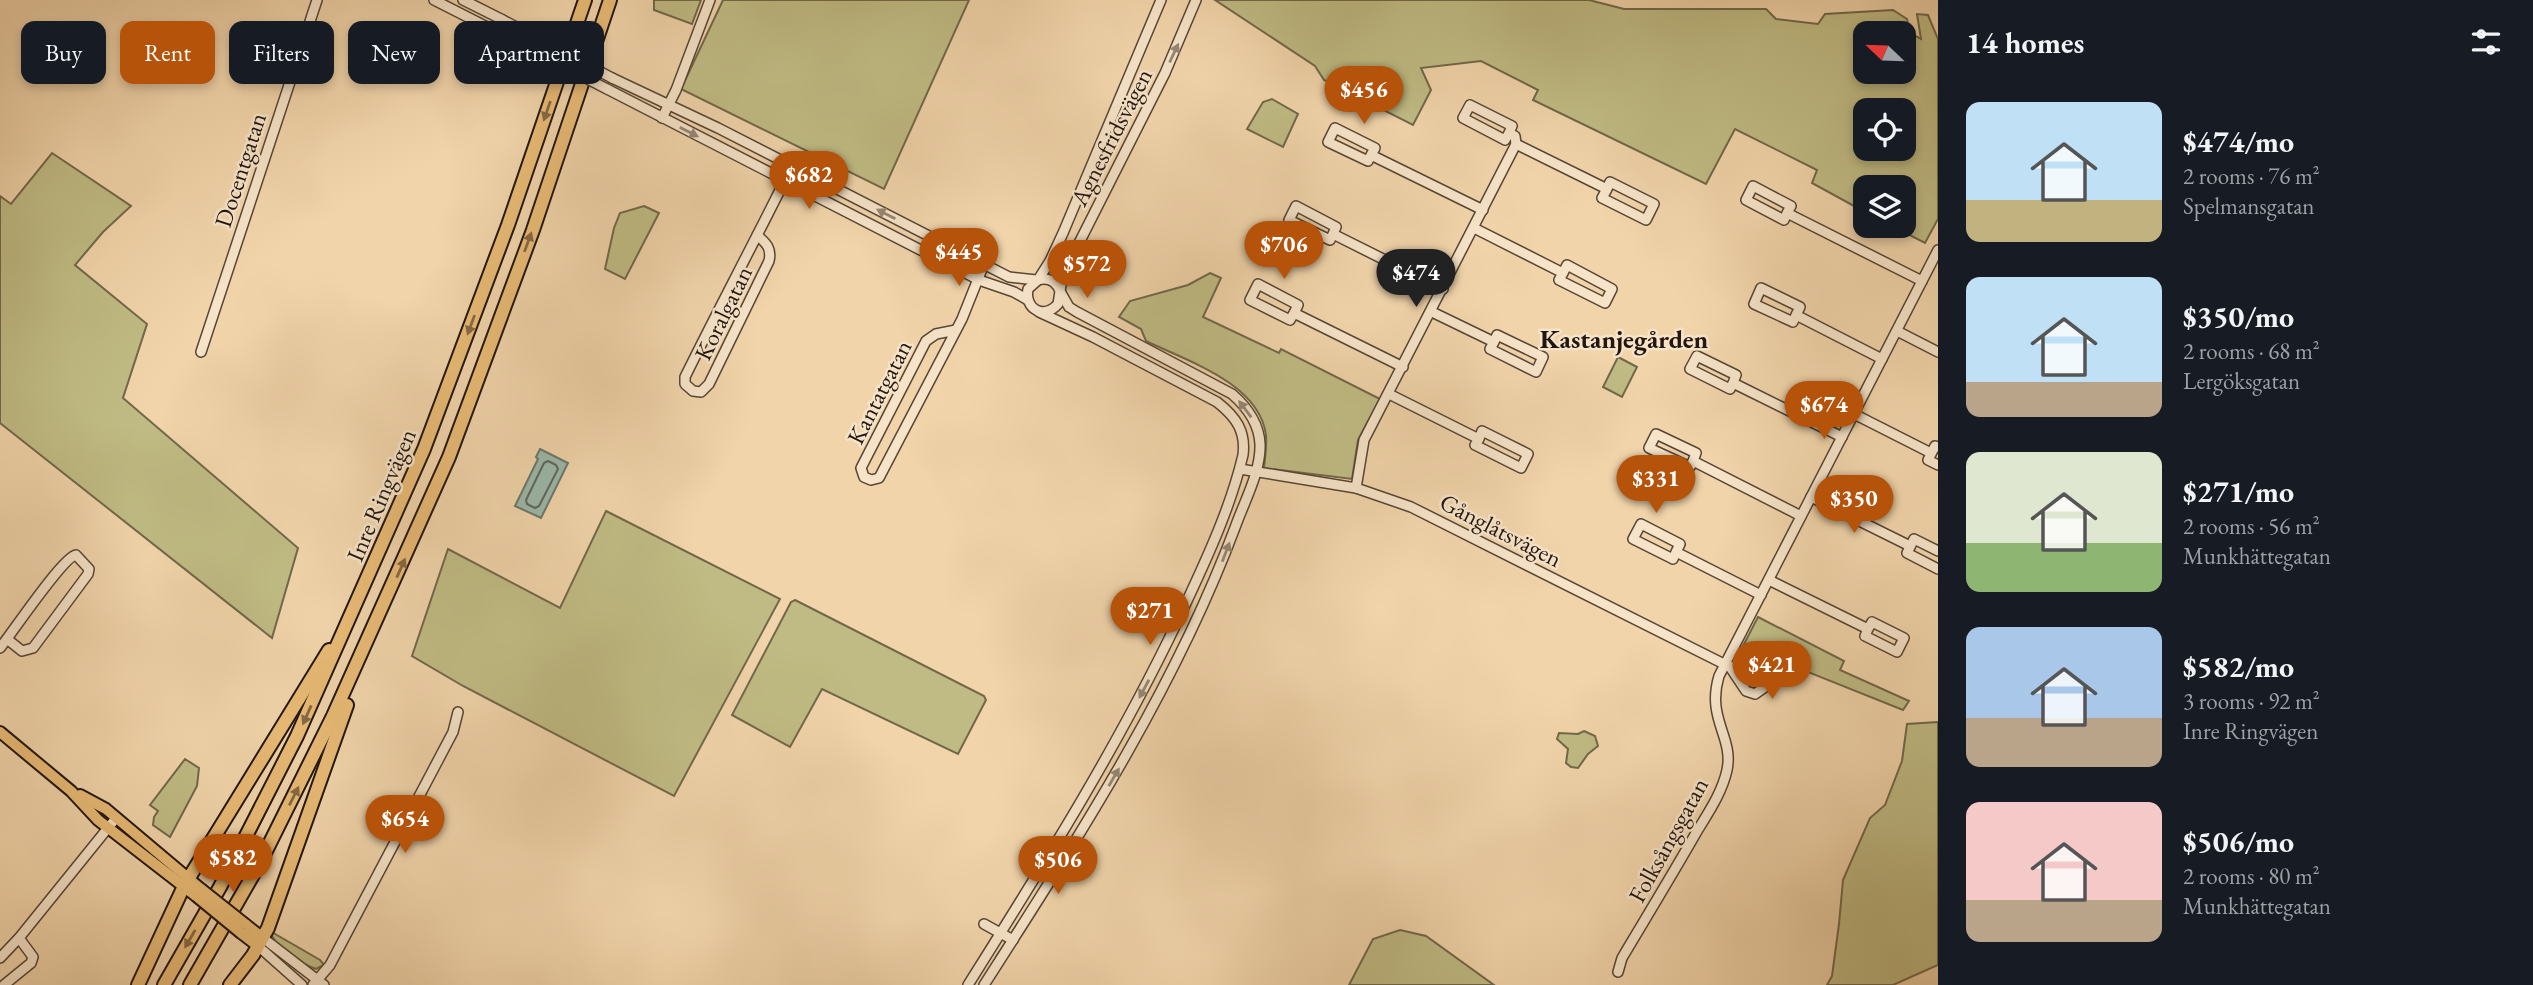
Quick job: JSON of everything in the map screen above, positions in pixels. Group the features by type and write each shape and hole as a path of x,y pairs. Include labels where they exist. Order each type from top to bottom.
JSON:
{"highway":[{"name":"Inre Ringvägen","path":"164,985 220,887 292,748 429,437 508,225 585,0"},
{"name":"Inre Ringvägen","path":"190,985 261,861 334,716 454,444 533,230 610,0"},
{"path":"138,985 186,882 300,698 369,576"},
{"path":"230,985 260,942 386,603"}],"main road":[{"path":"0,732 71,791 98,820 186,882"},
{"path":"71,791 106,809 186,882 260,942"}],"street":[{"name":"Docentgatan","path":"201,352 317,0"},
{"path":"434,0 784,182 979,280 1014,292 1028,300"},
{"path":"463,0 612,78 1014,279 1053,281 1069,307 1223,389 1241,402 1254,421 1258,432 1259,455 1255,473 1222,562 1169,673 1106,790 984,985"},
{"path":"662,118 710,0"},
{"name":"Agnesfridsvägen","path":"1037,280 1050,261 1161,0"},
{"name":"Agnesfridsvägen","path":"1060,292 1063,278 1081,239 1173,56 1196,0"},
{"path":"1470,105 1512,126 1509,133 1505,140 1463,118 1470,105"},
{"path":"1335,128 1375,148 1371,155 1368,162 1328,142 1335,128"},
{"path":"1356,488 1364,440 1390,394 1516,144 1515,136 1509,133"},
{"path":"1516,144 1607,190"},
{"path":"1371,155 1483,210"},
{"name":"Koralgatan","path":"757,235 771,252 769,261 709,384 701,392 693,391 685,384 685,377 757,235 784,182 792,166"},
{"path":"1610,182 1654,204 1646,220 1602,198 1607,190 1610,182"},
{"path":"1753,186 1791,206 1787,213 1784,220 1746,200 1753,186"},
{"path":"1296,206 1336,227 1333,234 1330,240 1289,220 1296,206"},
{"path":"1787,213 1922,281"},
{"path":"1474,228 1563,273"},
{"path":"1333,234 1443,289"},
{"name":"Folksångsgatan","path":"1618,972 1622,958 1699,828 1724,780 1727,753 1713,698 1735,645 1938,250"},
{"name":"Kantatgatan","path":"956,330 936,334 926,341 861,468 864,477 871,480 879,478 956,330 984,264"},
{"path":"1567,265 1612,289 1605,303 1559,280 1563,273 1567,265"},
{"path":"968,985 1106,761 1162,656 1203,566 1244,455 1244,436 1229,411 1115,348 1032,307 1028,300 1028,289 1037,280"},
{"path":"1258,284 1298,305 1294,313 1290,320 1250,300 1258,284"},
{"path":"1761,288 1800,307 1796,316 1793,323 1754,303 1761,288"},
{"path":"1040,312 1056,307 1060,292"},
{"path":"1432,312 1494,342"},
{"path":"1294,313 1403,367"},
{"path":"1796,316 1882,359"},
{"path":"1896,331 1938,352"},
{"path":"1497,335 1543,357 1536,372 1490,349 1494,342 1497,335"},
{"path":"1697,356 1736,375 1733,383 1730,389 1690,369 1697,356"},
{"path":"1733,383 1842,437"},
{"path":"1390,394 1479,439"},
{"path":"1854,414 1935,450 1928,460 1938,465"},
{"path":"1482,431 1528,454 1521,468 1475,445 1479,439 1482,431"},
{"path":"1656,434 1696,453 1693,461 1690,467 1649,448 1656,434"},
{"path":"1693,461 1801,516"},
{"name":"Gånglåtsvägen","path":"1240,469 1356,488 1411,507 1727,666"},
{"path":"1811,497 1910,546"},
{"path":"1641,524 1680,544 1676,552 1673,559 1633,539 1641,524"},
{"path":"1938,551 1914,539 1907,553 1938,569"},
{"path":"1676,552 1761,595"},
{"path":"0,648 69,557 76,555 89,569 89,574 33,648 22,651 7,639"},
{"path":"1769,580 1868,629"},
{"path":"260,942 318,983 340,948 453,732 458,712"},
{"path":"0,958 116,818"},
{"path":"984,924 1013,940"},
{"path":"4,985 31,963 33,957 19,938"},
{"path":"260,942 302,985"}],"shaded area":[{"path":"654,0 701,0 692,24 654,10"},
{"path":"723,0 969,0 884,189 681,89"},
{"path":"1215,0 1589,0 1624,9 1766,9 1776,19 1818,24 1825,14 1893,10 1907,19 1853,21 1853,84 1916,84 1916,36 1921,39 1917,14 1928,15 1938,39 1938,219 1925,243 1915,238 1916,175 1853,175 1853,205 1812,183 1817,170 1735,129 1706,184 1533,100 1538,90 1481,61 1421,68 1431,90 1413,125 1324,80 1315,66"},
{"path":"1272,99 1298,114 1283,147 1247,129 1263,102"},
{"path":"52,153 131,206 103,232 75,265 147,324 123,398 298,548 272,638 0,423 0,196 11,204"},
{"path":"644,206 659,213 625,279 605,269 614,228 620,213"},
{"path":"1210,273 1221,278 1203,317 1279,353 1281,349 1380,399 1358,440 1352,479 1264,468 1266,435 1261,417 1250,401 1219,376 1146,341 1141,329 1119,317 1130,301 1188,285"},
{"path":"1618,357 1637,367 1622,397 1603,387"},
{"path":"606,511 780,599 674,796 463,686 412,656 448,549 560,608"},
{"path":"795,600 984,696 986,700 958,754 822,689 790,747 732,715 791,602"},
{"path":"1758,617 1844,661 1840,670 1909,701 1903,710 1743,646"},
{"path":"1938,722 1938,965 1893,985 1827,985 1832,976 1843,880 1870,818 1885,805 1902,761 1907,724"},
{"path":"1584,731 1595,736 1598,746 1578,768 1571,767 1566,763 1568,749 1557,739 1559,733 1578,734"},
{"path":"185,759 199,768 197,786 170,837 153,825 158,811 150,805"},
{"path":"1400,930 1426,936 1494,985 1349,985 1373,939"},
{"path":"270,931 324,965 316,969 296,959 282,949"}],"water":[{"path":"540,449 568,463 541,518 515,506 538,459 536,457"}],"district":[{"name":"Kastanjegården","path":"1624,339"}]}
